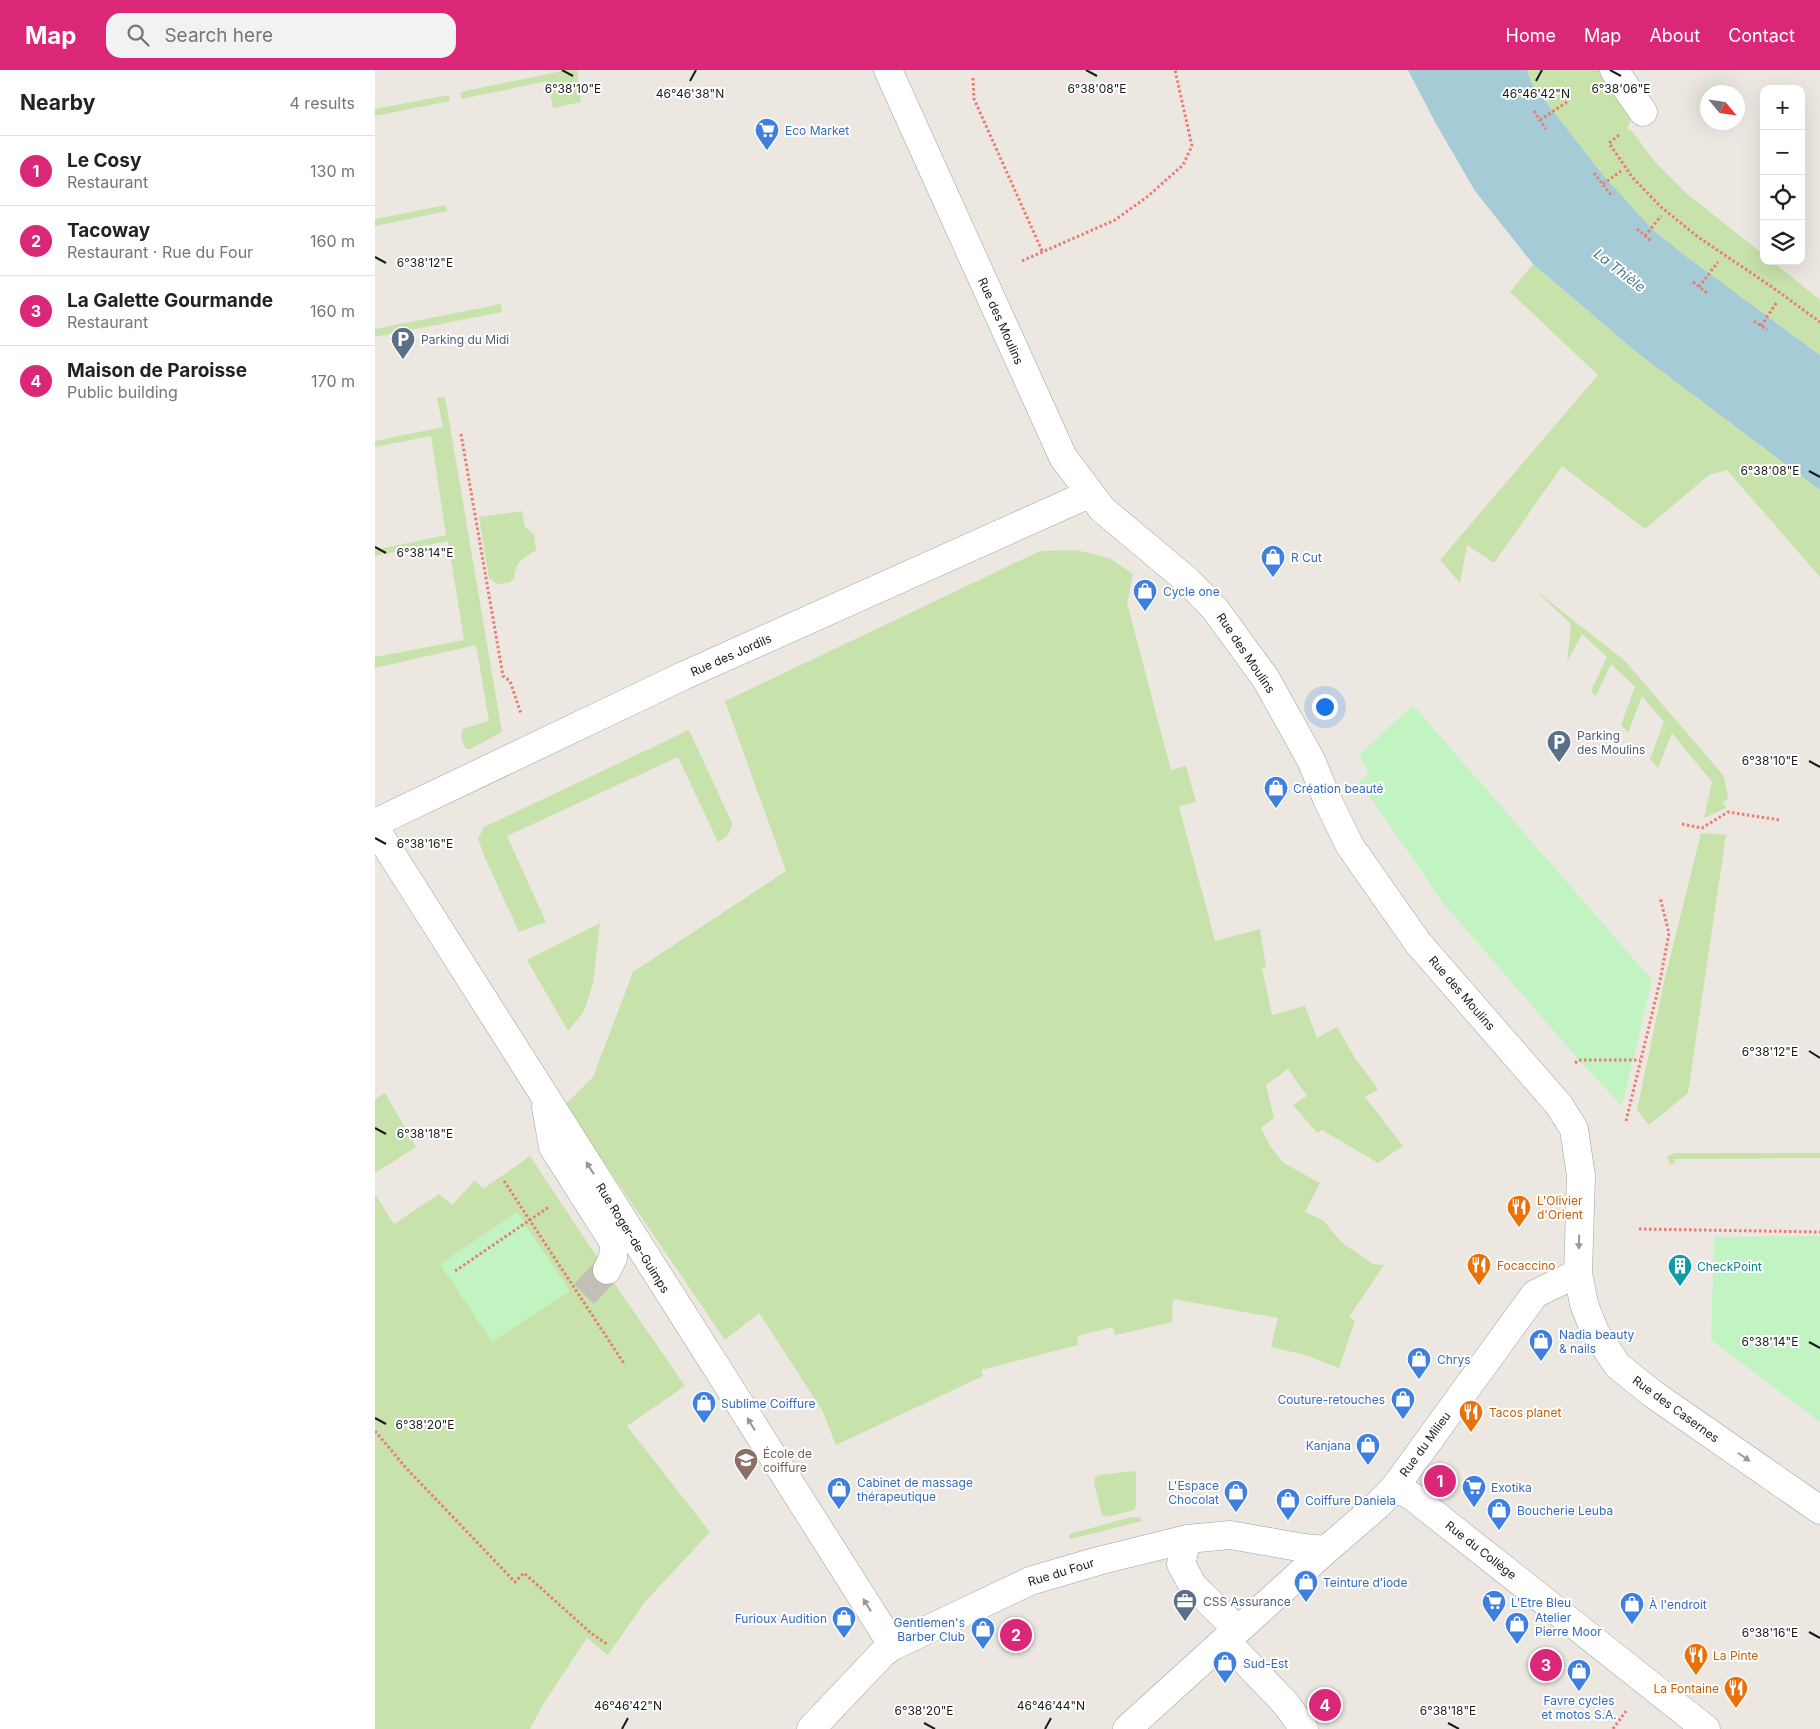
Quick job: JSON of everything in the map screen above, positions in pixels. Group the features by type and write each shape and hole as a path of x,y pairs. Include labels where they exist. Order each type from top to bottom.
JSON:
{"street":[{"name":"Rue des Moulins","path":"888,70 1040,410 1063,457 1102,509 1188,581 1215,609 1266,679 1311,760 1327,799 1350,846 1418,943 1559,1104 1574,1129 1581,1176 1578,1273"},
{"path":"1614,70 1643,112"},
{"name":"Rue des Jordils","path":"375,823 683,676 1089,494"},
{"name":"Rue Roger-de-Guimps","path":"375,828 893,1646"},
{"path":"544,1093 553,1147 614,1243 613,1258 607,1270"},
{"name":"Rue du Milieu","path":"1127,1729 1325,1550 1377,1506 1395,1486 1535,1294 1578,1273"},
{"name":"Rue des Casernes","path":"1578,1273 1584,1304 1595,1332 1618,1366 1653,1394 1820,1510"},
{"name":"Rue du Collège","path":"1395,1486 1421,1503 1706,1729"},
{"name":"Rue du Four","path":"811,1729 883,1653 893,1646 1030,1581 1098,1561 1187,1540 1230,1535 1325,1550"},
{"path":"1187,1540 1181,1564 1193,1586 1304,1729"}],"path":[{"path":"1022,261 1115,220 1147,197 1183,165 1192,146 1175,70"},
{"path":"973,78 974,99 1043,253"},
{"path":"1540,120 1567,102"},
{"path":"1534,112 1546,129"},
{"path":"1643,112 1627,129 1609,143 1632,178 1661,207 1698,237 1820,322"},
{"path":"1603,184 1621,171"},
{"path":"1594,173 1612,196"},
{"path":"1645,236 1661,216"},
{"path":"1637,229 1651,241"},
{"path":"1699,287 1718,262"},
{"path":"1693,282 1707,293"},
{"path":"1761,326 1777,302"},
{"path":"1755,321 1767,330"},
{"path":"461,434 503,676 510,681 524,720"},
{"path":"1681,824 1702,828 1728,812 1780,820"},
{"path":"1626,1121 1669,933 1660,897"},
{"path":"1575,1063 1579,1060 1640,1060"},
{"path":"504,1181 625,1365"},
{"path":"455,1271 556,1202"},
{"path":"1639,1229 1820,1232"},
{"path":"375,1431 407,1469 515,1582 524,1573 593,1634 607,1644"}],"green space":[{"path":"567,70 577,70 581,102 553,108 548,81 462,99 460,92"},
{"path":"1527,70 1599,70 1632,117 1627,129 1632,131 1655,162 1686,193 1760,252 1760,265 1777,265 1820,300 1820,355 1652,229 1603,175 1532,84"},
{"path":"449,95 450,101 375,116 375,109"},
{"path":"446,205 447,211 375,226 375,219"},
{"path":"1533,264 1635,351 1820,490 1820,577 1727,470 1709,475 1645,529 1562,466 1494,563 1467,545 1460,583 1440,560 1598,375 1510,292"},
{"path":"501,304 502,312 375,337 375,329"},
{"path":"445,397 502,732 470,749 466,749 461,739 462,729 489,721 476,645 375,668 375,657 464,640 448,541 375,556 375,550 446,535 431,436 375,447 375,441 443,427 437,398"},
{"path":"522,511 525,527 534,534 536,550 518,564 514,579 508,583 497,584 489,578 479,517"},
{"path":"1076,550 1109,558 1133,574 1127,603 1171,770 1186,766 1196,802 1179,806 1215,941 1260,929 1266,967 1262,968 1272,1015 1305,1006 1317,1038 1337,1027 1355,1058 1378,1089 1365,1097 1403,1146 1378,1163 1322,1130 1317,1133 1293,1105 1307,1096 1288,1069 1266,1085 1274,1118 1261,1128 1269,1144 1282,1162 1320,1183 1305,1212 1324,1221 1341,1242 1373,1264 1384,1265 1349,1317 1355,1321 1339,1368 1305,1355 1271,1347 1278,1318 1173,1299 1172,1322 1115,1335 1113,1327 1077,1336 1078,1345 981,1370 983,1376 836,1445 822,1410 759,1313 725,1340 565,1105 593,1077 633,972 786,871 725,701 1040,551"},
{"path":"1534,589 1625,661 1724,776 1728,799 1723,802 1726,808 1704,818 1712,782 1672,733 1658,768 1650,759 1664,722 1642,696 1628,733 1621,725 1635,687 1611,664 1596,696 1591,691 1607,657 1582,634 1567,662 1571,624"},
{"path":"1413,705 1652,980 1622,1106 1579,1060 1444,904 1359,781 1369,774 1359,755"},
{"path":"689,730 732,823 728,834 718,842 678,757 507,836 546,922 519,932 478,839 484,827"},
{"path":"1701,833 1726,835 1688,1093 1649,1125 1637,1110 1664,982"},
{"path":"600,923 593,983 584,1011 568,1031 527,960"},
{"path":"385,1093 416,1147 375,1173 375,1099"},
{"path":"1674,1153 1820,1153 1820,1158 1675,1159 1674,1164 1670,1164 1667,1157"},
{"path":"530,1156 685,1386 627,1426 710,1532 644,1603 608,1655 587,1638 542,1706 530,1729 375,1729 375,1194 394,1224 439,1194 452,1205 475,1180 483,1189"},
{"path":"517,1212 570,1291 492,1342 440,1264"},
{"path":"1714,1237 1820,1237 1820,1422 1711,1340"},
{"path":"1132,1471 1136,1475 1136,1505 1134,1510 1106,1517 1102,1515 1094,1483 1095,1477"},
{"path":"1131,1517 1140,1517 1142,1521 1071,1539 1069,1537 1070,1534"}],"water":[{"name":"La Thièle","path":"1408,70 1527,70 1532,84 1603,175 1652,229 1820,355 1820,490 1635,351 1533,264 1475,191 1435,122"}],"tunnel":[{"path":"584,1294 607,1270"}],"place":[{"name":"Eco Market","path":"767,151"},
{"name":"Parking du Midi","path":"403,360"},
{"name":"R Cut","path":"1273,578"},
{"name":"Cycle one","path":"1145,612"},
{"name":"Parking des Moulins","path":"1559,763"},
{"name":"Création beauté","path":"1276,809"},
{"name":"L'Olivier d'Orient","path":"1519,1228"},
{"name":"Focaccino","path":"1479,1286"},
{"name":"CheckPoint","path":"1680,1287"},
{"name":"Nadia beauty & nails","path":"1541,1362"},
{"name":"Chrys","path":"1419,1380"},
{"name":"Couture-retouches","path":"1403,1420"},
{"name":"Sublime Coiffure","path":"704,1424"},
{"name":"Tacos planet","path":"1471,1433"},
{"name":"Kanjana","path":"1368,1466"},
{"name":"École de coiffure","path":"746,1481"},
{"name":"Le Cosy","path":"1440,1481"},
{"name":"Exotika","path":"1474,1508"},
{"name":"Cabinet de massage thérapeutique","path":"839,1510"},
{"name":"L'Espace Chocolat","path":"1236,1513"},
{"name":"Coiffure Daniela","path":"1288,1521"},
{"name":"Boucherie Leuba","path":"1499,1531"},
{"name":"Teinture d’iode","path":"1306,1603"},
{"name":"CSS Assurance","path":"1185,1622"},
{"name":"L'Etre Bleu","path":"1494,1623"},
{"name":"À l'endroit","path":"1632,1625"},
{"name":"Tacoway","path":"1016,1635"},
{"name":"Furioux Audition","path":"844,1639"},
{"name":"Atelier Pierre Moor","path":"1517,1645"},
{"name":"Gentlemen's Barber Club","path":"983,1650"},
{"name":"La Galette Gourmande","path":"1546,1665"},
{"name":"La Pinte","path":"1696,1676"},
{"name":"Sud-Est","path":"1225,1684"},
{"name":"Favre cycles et motos S.A.","path":"1579,1692"},
{"name":"Maison de Paroisse","path":"1325,1705"},
{"name":"La Fontaine","path":"1736,1709"}]}
